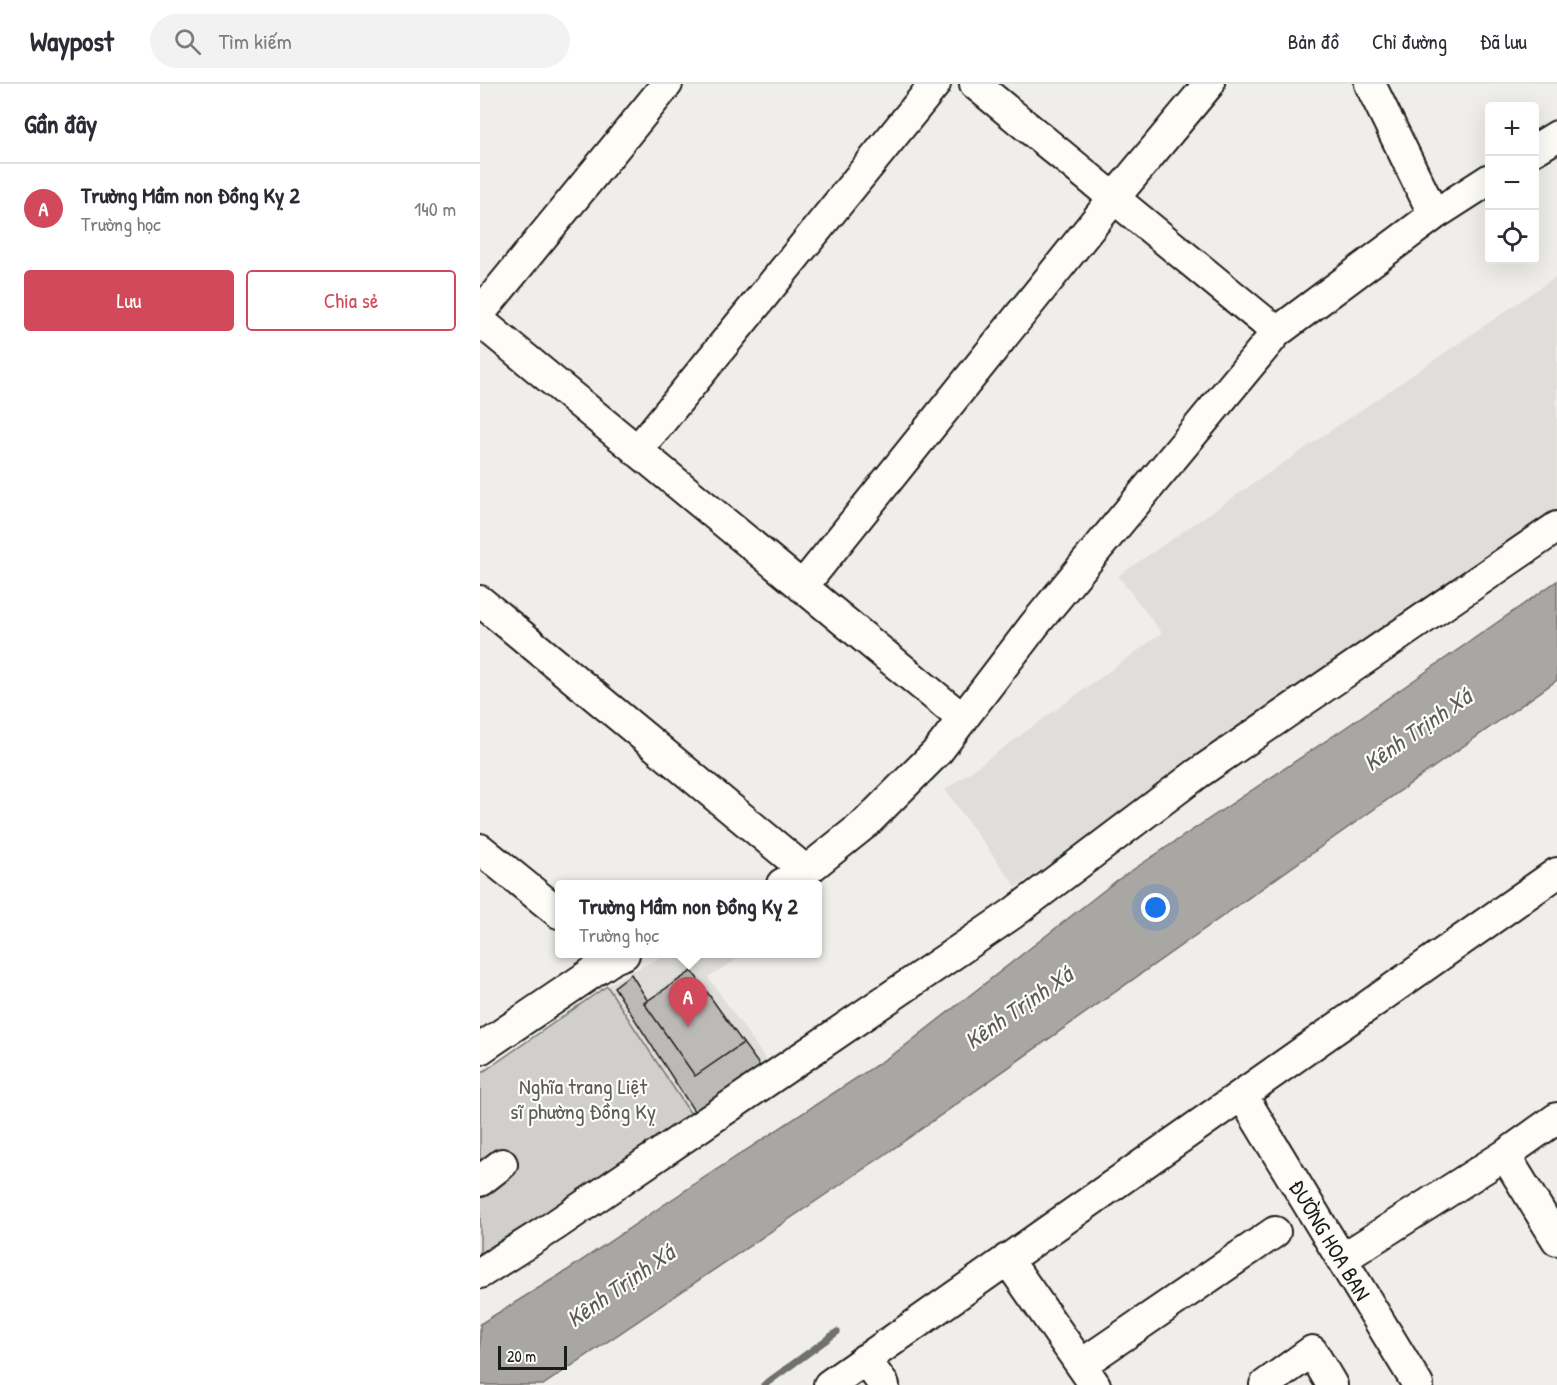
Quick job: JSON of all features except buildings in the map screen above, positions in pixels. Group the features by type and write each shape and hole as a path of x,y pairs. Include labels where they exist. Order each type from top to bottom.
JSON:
{"street":[{"path":"480,313 667,84"},
{"path":"637,451 935,84"},
{"path":"975,84 1276,332"},
{"path":"802,587 1114,198 1209,84"},
{"path":"1370,84 1434,215"},
{"path":"1539,147 1557,135"},
{"path":"480,602 794,878 866,823 938,751 1035,624 1276,332 1434,215 1485,182"},
{"path":"480,321 963,719"},
{"path":"480,1273 554,1226 1002,920 1197,774 1557,527"},
{"path":"480,849 555,910"},
{"path":"829,1385 1557,873"},
{"path":"480,1049 611,958"},
{"name":"ĐƯỜNG HOA BAN","path":"1242,1095 1418,1385"},
{"path":"1342,1259 1505,1155 1557,1118"},
{"path":"1505,1155 1557,1240"},
{"path":"1007,1259 1089,1375 1275,1232"},
{"path":"1265,1385 1312,1351 1332,1385"},
{"path":"866,1359 884,1385"}],"shaded area":[{"path":"1557,276 1557,515 1016,887 945,790 1162,633 1118,576"},
{"path":"660,958 739,958 708,977 772,1068 696,1122 607,986"}],"green space":[{"name":"Nghĩa trang Liệt sĩ phường Đồng Kỵ","path":"607,986 696,1122 480,1256 480,1074"}],"water":[{"name":"Kênh Trịnh Xá","path":"1557,581 1557,680 883,1156 543,1385 480,1385 480,1324 566,1271 901,1049 1116,881 1342,730"}],"waterway":[{"path":"764,1385 837,1332"}],"place":[{"name":"Trường Mầm non Đồng Kỵ 2","path":"688,1027"}]}
